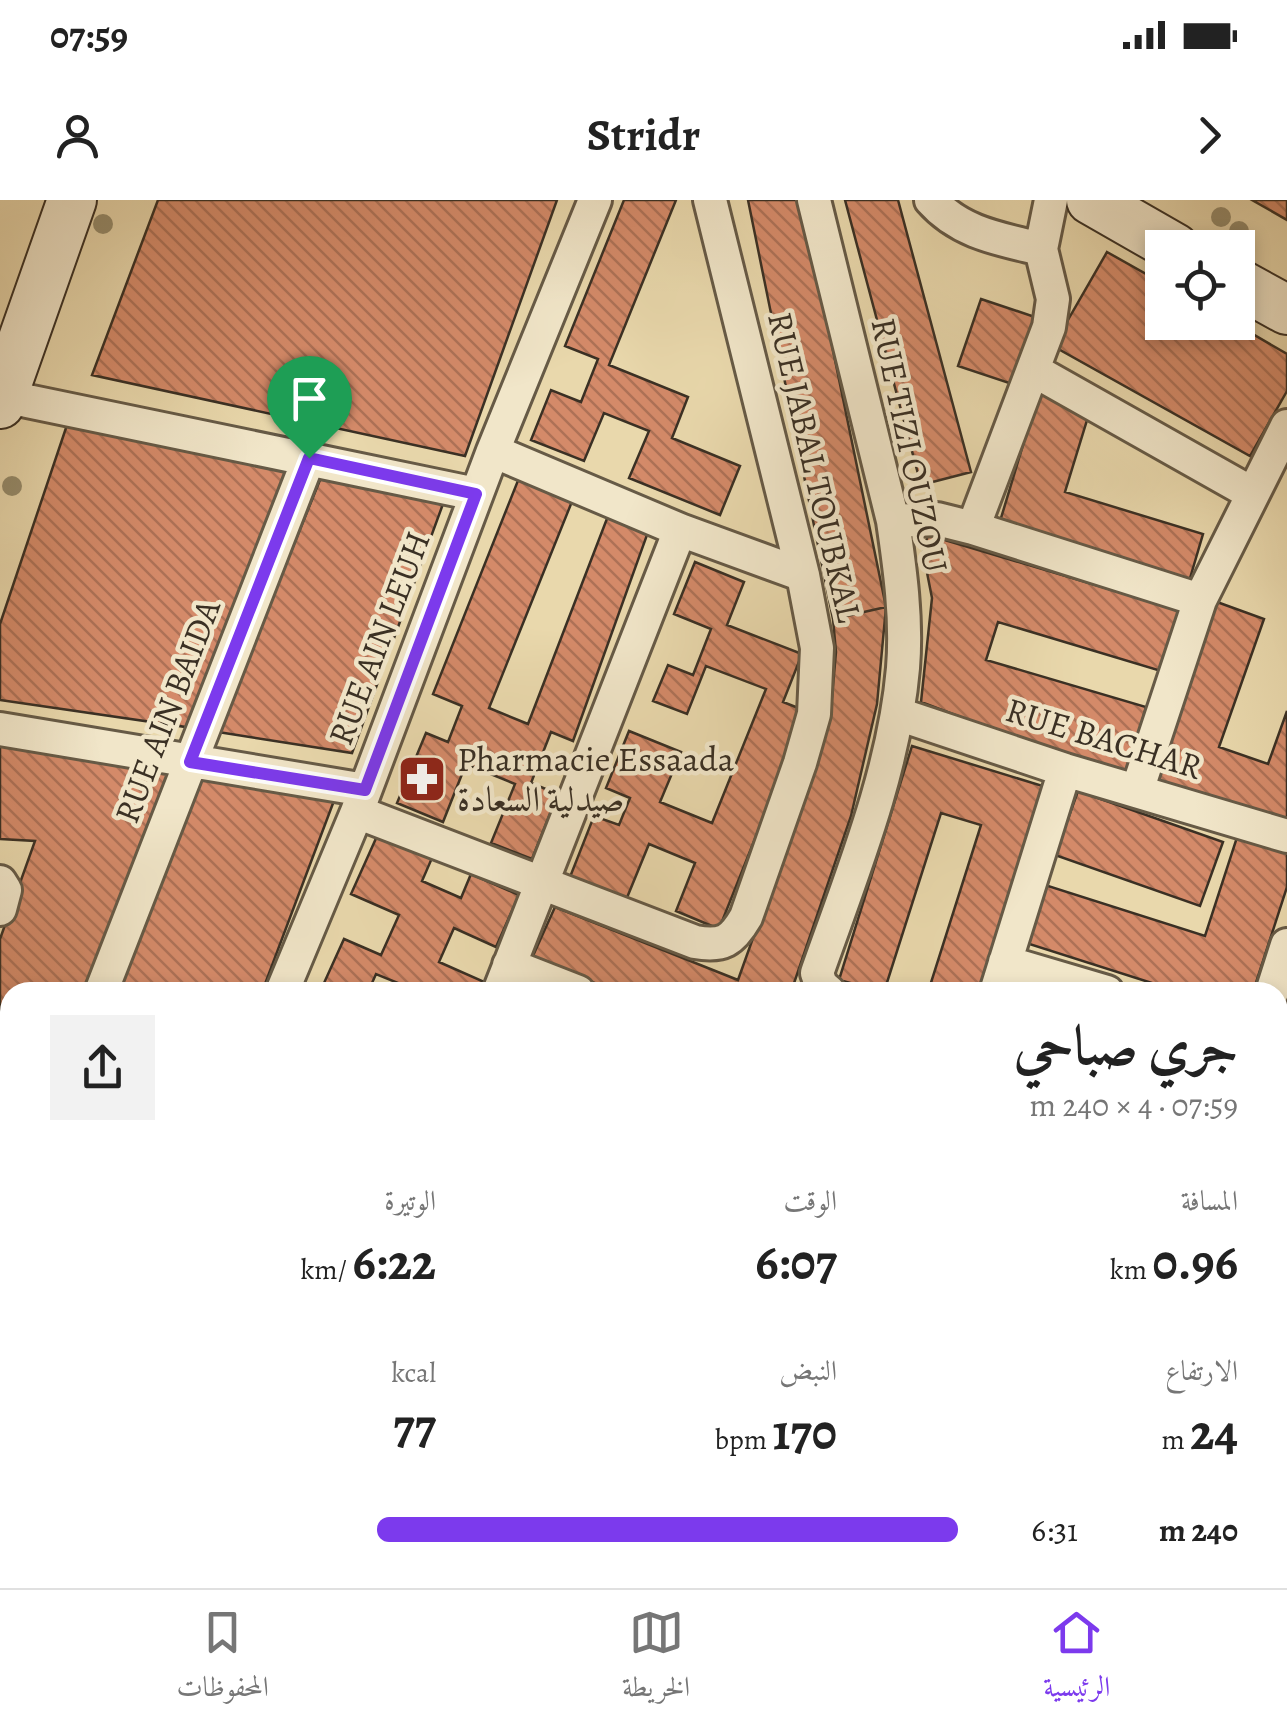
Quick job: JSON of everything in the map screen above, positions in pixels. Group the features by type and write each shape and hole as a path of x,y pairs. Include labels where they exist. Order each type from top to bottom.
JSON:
{"street":[{"path":"72,200 2,400 476,494"},
{"name":"RUE AIN LEUH","path":"293,982 476,494 594,200"},
{"name":"RUE JABAL TOUBKAL","path":"0,728 190,762 361,801 541,884 695,942 716,946 733,939 746,916 800,763 814,714 817,648 803,574 710,200"},
{"name":"RUE TIZI OUZOU","path":"814,200 893,522 904,631 898,714 874,803 817,972 819,982"},
{"path":"932,200 945,216 982,235 1040,249"},
{"path":"974,528 1050,327 1054,299 1040,249 1051,200"},
{"path":"1091,200 1145,231"},
{"path":"1255,292 1287,310"},
{"path":"1034,372 1253,494"},
{"path":"1137,791 1200,600 1287,426"},
{"path":"493,450 680,530 803,574"},
{"name":"RUE AIN BAIDA","path":"104,982 309,458"},
{"path":"893,522 937,519 974,528 1200,600"},
{"path":"504,979 680,530"},
{"name":"RUE BACHAR","path":"898,714 1065,770 1287,836"},
{"path":"1036,982 1001,977 1065,770"},
{"path":"0,882 6,890 0,908"},
{"path":"1280,982 1287,946"}],"building":[{"path":"158,200 557,200 465,456 92,375"},
{"path":"624,200 676,200 609,365 688,397 672,438 740,466 720,515 629,478 649,431 604,413 584,461 531,440 551,390 581,402 598,359 565,346"},
{"path":"748,200 802,200 886,607 833,619"},
{"path":"845,200 898,200 971,472 921,485"},
{"path":"1252,200 1287,200 1287,220"},
{"path":"1107,252 1145,273 1145,340 1255,340 1255,335 1287,354 1287,391 1250,456 1053,346"},
{"path":"981,299 1035,317 1012,384 958,366"},
{"path":"1039,392 1091,407 1065,492 1203,534 1188,585 998,528"},
{"path":"68,422 294,457 186,727 0,700 0,624"},
{"path":"324,470 447,493 352,753 218,732"},
{"path":"519,478 573,499 489,708 528,724 608,516 647,535 573,741 551,732 531,783 558,794 532,859 491,843 515,784 466,764 443,822 397,803 426,733 448,742 462,706 433,694"},
{"path":"928,535 1179,610 1161,671 998,622 986,660 1146,707 1126,780 921,702 932,598 923,552"},
{"path":"695,562 744,582 727,625 802,654 783,702 806,711 719,929 676,911 695,863 649,844 626,900 570,877 594,816 619,825 630,798 606,788 629,731 681,752 660,802 712,823 766,689 706,666 687,714 653,701 668,665 693,675 711,629 674,614"},
{"path":"1217,602 1264,619 1219,747 1268,764 1287,711 1287,825 1155,779"},
{"path":"886,607 877,704 851,816 794,982 592,982 532,958 555,907 738,980 822,745 836,652 833,619"},
{"path":"0,736 177,767 90,982 0,982 0,939 35,841 0,839"},
{"path":"912,746 1046,787 985,982 931,982 981,825 941,813 887,982 839,980"},
{"path":"199,777 338,790 266,982 118,982"},
{"path":"1078,791 1223,842 1200,906 1055,855"},
{"path":"1240,828 1287,843 1287,887 1256,982 1149,982 1023,942 1042,884 1205,936"},
{"path":"378,834 432,858 422,881 461,898 471,874 519,895 496,947 454,928 439,962 484,982 396,982 376,974 372,982 324,982 344,939 381,955 399,915 351,894"}],"place":[{"name":"Pharmacie Essaada صيدلية السعادة","path":"422,779"}],"route":[{"path":"309,458 476,494 365,790 190,762 309,458"}]}
